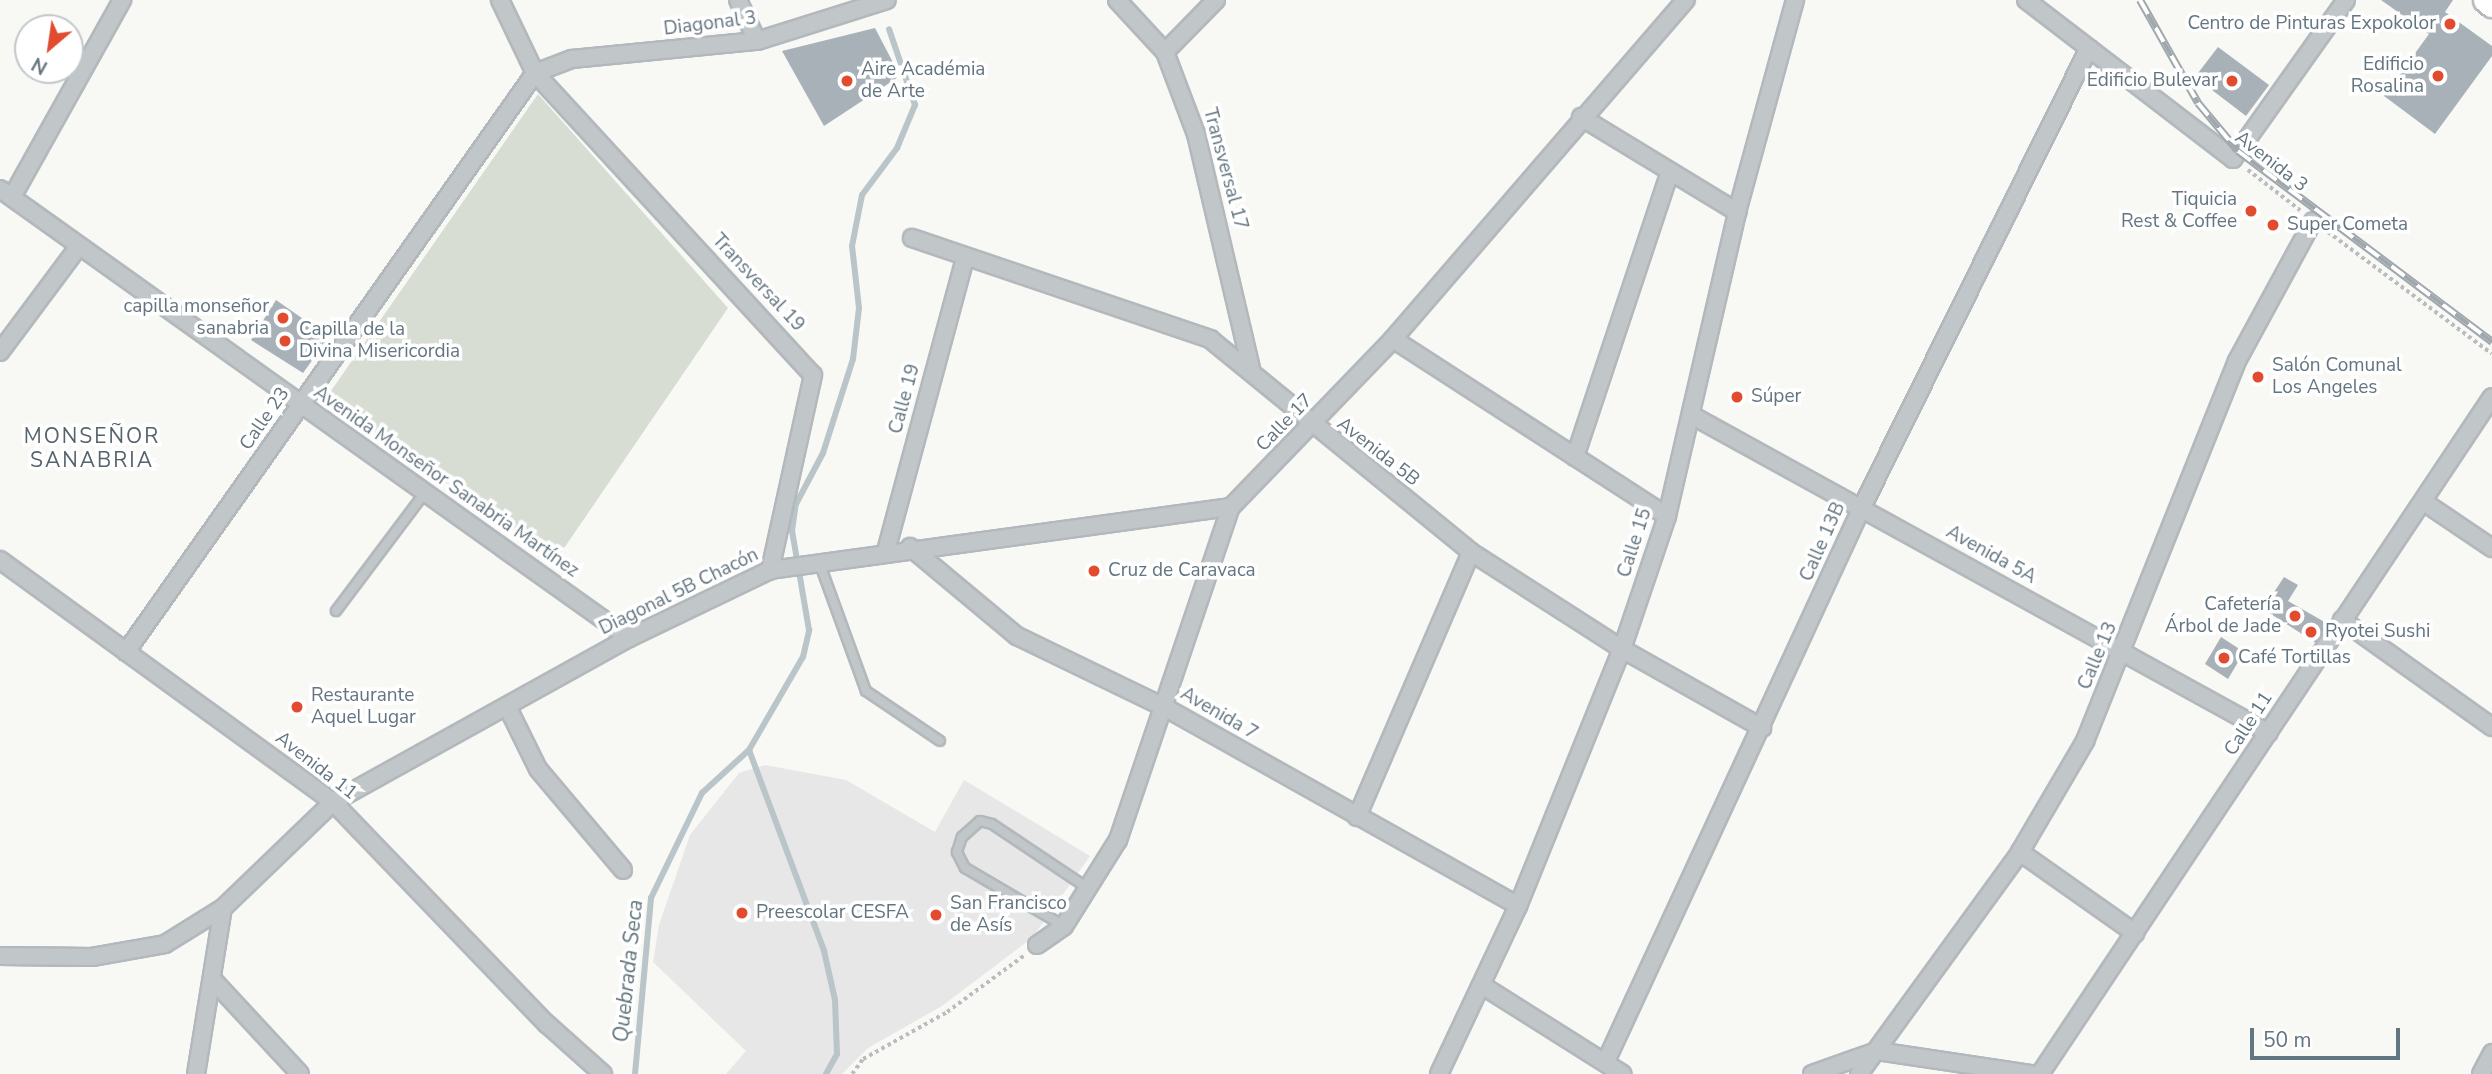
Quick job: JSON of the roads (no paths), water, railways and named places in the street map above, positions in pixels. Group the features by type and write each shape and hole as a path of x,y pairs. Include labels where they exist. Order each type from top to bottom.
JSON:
{"main road":[{"path":"2486,0 2492,5"}],"street":[{"path":"6,193 122,0"},
{"path":"500,0 535,73"},
{"path":"738,0 757,41"},
{"name":"Diagonal 3","path":"535,73 572,59 757,41 887,0"},
{"name":"Transversal 17","path":"1117,0 1165,52 1196,134 1251,369"},
{"path":"1165,52 1216,0"},
{"name":"Calle 17","path":"1037,945 1064,926 1118,840 1231,508 1393,339 1581,117 1686,0"},
{"name":"Calle 15","path":"1439,1074 1483,986 1518,906 1622,649 1667,516 1693,416 1737,212 1795,0"},
{"name":"Avenida 3","path":"2026,0 2233,159 2346,0"},
{"name":"Calle 13B","path":"1607,1059 1861,509 2089,48"},
{"name":"Calle 23","path":"126,652 535,73"},
{"name":"Transversal 19","path":"535,73 813,374 770,570"},
{"path":"1581,117 1737,212"},
{"path":"1575,457 1670,172"},
{"name":"Avenida Monseñor Sanabria Martínez","path":"6,193 629,638"},
{"name":"Calle 13","path":"1859,1074 2020,852 2085,741 2123,652 2237,361 2313,221"},
{"name":"Avenida 5B","path":"912,238 1210,339 1251,369 1312,426 1471,552 1622,649 1762,728"},
{"path":"0,352 79,246"},
{"name":"Calle 19","path":"886,551 965,258"},
{"path":"1393,339 1667,516"},
{"name":"Calle 11","path":"2040,1074 2492,397"},
{"name":"Avenida 5A","path":"1693,416 2269,733"},
{"path":"2424,502 2492,548"},
{"name":"Diagonal 5B Chacón","path":"0,956 92,957 164,943 223,908 333,802 629,638 770,570 911,547 1231,508"},
{"name":"Avenida 7","path":"911,547 1017,636 1164,707 1518,906"},
{"path":"1357,817 1471,552"},
{"name":"Avenida 11","path":"0,560 333,802 547,1024 603,1074"},
{"path":"2342,620 2492,727"},
{"path":"507,706 538,769 623,870"},
{"path":"2020,852 2135,933"},
{"path":"196,1074 223,908"},
{"path":"213,980 300,1074"},
{"path":"1483,986 1607,1059 1623,1074"},
{"path":"1812,1074 1877,1051 2030,1074"},
{"path":"2481,1074 2492,1053"}],"lane":[{"path":"336,611 424,494"},
{"path":"819,562 866,691 940,741"},
{"path":"1064,926 965,868 957,852 962,837 980,821 992,824 1089,889"}],"waterway":[{"name":"Quebrada Seca","path":"635,1074 651,898 702,793 749,750 803,657 809,630 792,531 796,504 823,453 853,359 859,308 852,246 862,195 897,148 915,105 889,29"},
{"path":"749,750 824,951 835,1000 837,1054 826,1074"}],"railway":[{"path":"2140,0 2198,103 2238,151 2492,342"}],"place":[{"name":"Centro de Pinturas Expokolor","path":"2450,24"},
{"name":"Edificio Rosalina","path":"2438,76"},
{"name":"Aire Académia de Arte","path":"847,81"},
{"name":"Edificio Bulevar","path":"2232,81"},
{"name":"Tiquicia Rest & Coffee","path":"2251,211"},
{"name":"Super Cometa","path":"2273,225"},
{"name":"capilla monseñor sanabria","path":"283,318"},
{"name":"Capilla de la Divina Misericordia","path":"285,341"},
{"name":"Salón Comunal Los Angeles","path":"2258,377"},
{"name":"Súper","path":"1737,397"},
{"name":"Cruz de Caravaca","path":"1094,571"},
{"name":"Cafetería Árbol de Jade","path":"2295,616"},
{"name":"Ryotei Sushi","path":"2311,632"},
{"name":"Café Tortillas","path":"2224,658"},
{"name":"Restaurante Aquel Lugar","path":"297,707"},
{"name":"Preescolar CESFA","path":"742,913"},
{"name":"San Francisco de Asís","path":"936,915"}],"district":[{"name":"MONSEÑOR SANABRIA","path":"92,448"}]}
